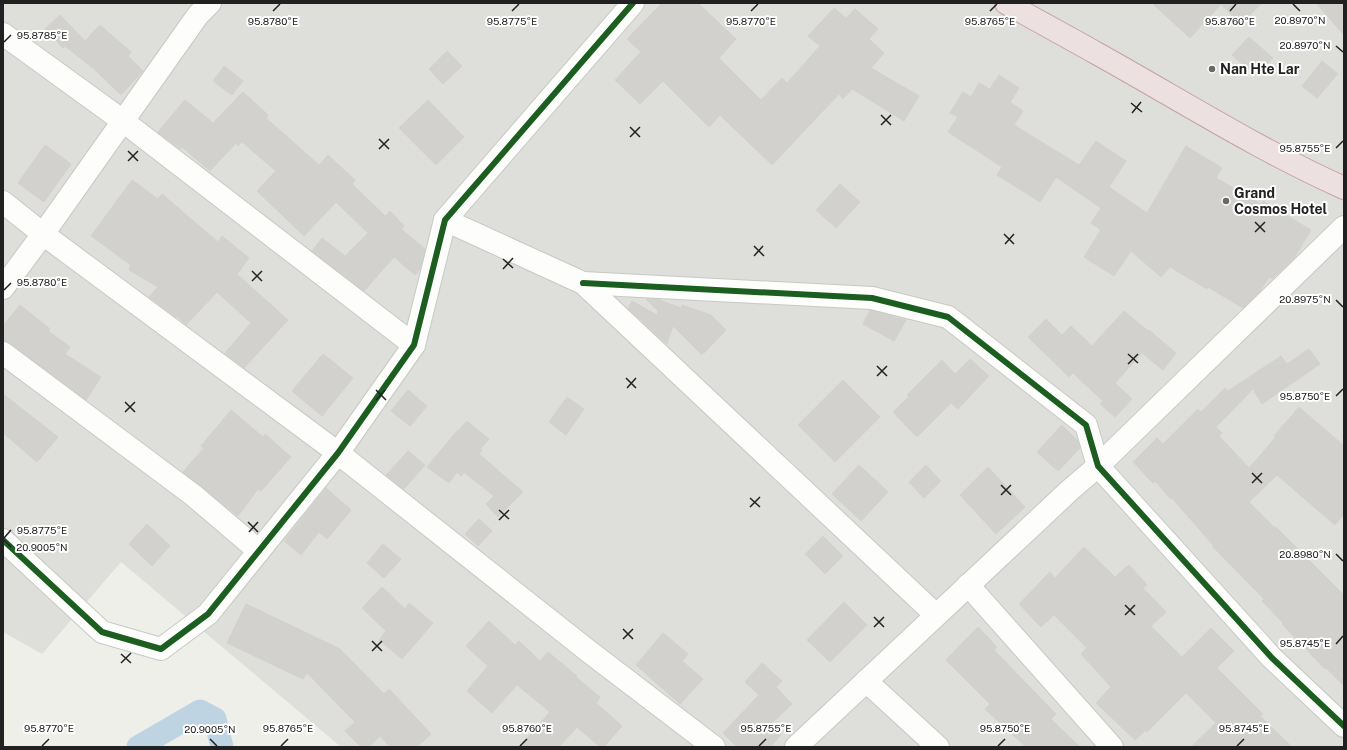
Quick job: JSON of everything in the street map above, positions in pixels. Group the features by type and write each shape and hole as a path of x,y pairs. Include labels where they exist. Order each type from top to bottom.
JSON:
{"highway":[{"path":"1006,3 1227,129 1293,164 1344,188"}],"street":[{"path":"3,540 102,632 161,649 208,614 338,453 414,345 445,220 633,3"},
{"path":"3,288 123,121 197,7"},
{"path":"3,34 123,121 414,345"},
{"path":"3,202 43,234 338,453 587,650 714,747"},
{"path":"445,220 583,283 936,615"},
{"path":"796,747 1070,490 1098,466 1344,228"},
{"path":"583,283 872,298 948,317 1086,425 1098,466 1272,658 1344,726"},
{"path":"3,354 193,495 259,551"},
{"path":"968,585 1112,747"},
{"path":"866,681 938,747"}],"shaded area":[{"path":"3,3 1344,3 1344,747 341,747 121,562 42,654 3,632"}],"building":[{"path":"662,3 698,3 736,39 719,58 761,100 782,78 787,83 820,46 808,36 834,8 846,18 855,9 878,29 869,39 884,53 871,68 919,96 904,121 852,89 843,99 839,94 772,165 720,115 709,127 663,81 640,104 615,80 641,52 627,39"},
{"path":"1152,3 1262,3 1240,24 1221,4 1190,38"},
{"path":"1316,3 1344,3 1344,35"},
{"path":"60,15 85,41 100,25 131,52 128,56 143,71 121,95 93,68 65,46 63,48 45,29"},
{"path":"1249,37 1273,58 1256,76 1232,55"},
{"path":"447,51 462,66 443,84 429,69"},
{"path":"1322,61 1338,74 1317,98 1302,86"},
{"path":"224,66 243,81 232,95 213,81"},
{"path":"999,75 1019,88 1010,102 1023,111 1014,125 1079,165 1096,141 1126,161 1109,187 1147,213 1186,146 1222,168 1216,178 1261,204 1263,201 1311,230 1294,258 1272,279 1269,277 1260,291 1243,308 1170,267 1161,277 1131,251 1114,276 1084,257 1101,230 1091,223 1101,208 1056,177 1040,202 997,175 1002,167 948,132 958,117 950,113 963,92 971,97 979,83 990,89"},
{"path":"243,92 268,115 266,118 319,165 328,155 355,180 352,184 385,216 390,211 404,226 401,229 425,249 420,269 415,275 394,257 364,291 312,251 322,238 345,256 368,233 336,202 304,236 257,191 276,171 242,142 238,146 236,143 210,171 182,147 180,149 158,132 185,100 213,123"},
{"path":"428,100 464,137 436,165 399,128"},
{"path":"45,145 71,164 44,202 18,183"},
{"path":"132,180 158,199 162,194 218,242 222,236 249,258 237,274 288,320 244,368 225,353 251,323 217,292 186,325 177,316 176,317 149,297 158,287 129,270 131,265 91,236"},
{"path":"840,184 860,202 836,228 816,210"},
{"path":"646,299 657,299 681,308 682,305 711,315 726,330 702,355 673,326 667,344 628,308 632,301 657,315 658,311"},
{"path":"20,305 50,329 48,331 70,347 65,354 101,377 86,400 10,343 3,341 3,326"},
{"path":"870,310 906,320 894,341 863,324"},
{"path":"1124,311 1176,353 1163,370 1142,353 1115,383 1132,399 1115,417 1100,404 1103,401 1073,373 1069,377 1028,337 1046,319 1062,335 1071,326 1092,346"},
{"path":"1309,349 1320,364 1262,404 1253,389 1216,427 1222,433 1219,436 1249,468 1276,437 1274,436 1299,407 1344,446 1344,514 1335,525 1277,475 1249,502 1344,595 1344,686 1326,668 1325,669 1282,624 1283,623 1262,601 1264,599 1212,546 1213,545 1172,498 1171,499 1155,481 1153,483 1133,462 1157,438 1163,444 1198,409 1201,412 1225,388 1228,391 1281,356 1287,364"},
{"path":"323,354 353,378 322,416 292,391"},
{"path":"970,359 989,376 958,409 951,403 917,437 893,412 909,397 907,395 942,360 955,374"},
{"path":"843,380 880,417 835,462 798,425"},
{"path":"408,390 427,406 410,426 391,411"},
{"path":"3,394 58,437 37,462 3,433"},
{"path":"567,397 584,409 566,435 549,422"},
{"path":"231,410 263,437 265,434 291,457 261,491 258,489 238,516 183,472 204,448 201,446"},
{"path":"467,421 489,439 480,449 482,450 479,454 523,492 498,517 486,504 494,496 464,472 461,476 457,472 449,483 427,467"},
{"path":"1062,425 1077,440 1080,448 1058,471 1037,452"},
{"path":"408,451 425,465 404,489 386,475"},
{"path":"859,465 888,492 861,521 832,494"},
{"path":"926,465 941,481 924,498 909,482"},
{"path":"988,467 1025,507 996,534 960,495"},
{"path":"326,488 351,510 327,539 319,532 301,555 284,541"},
{"path":"479,519 492,531 478,546 465,534"},
{"path":"147,524 170,546 152,566 129,544"},
{"path":"823,536 843,556 825,574 805,554"},
{"path":"383,544 401,559 384,578 367,563"},
{"path":"1084,547 1115,577 1129,565 1147,585 1143,588 1166,612 1151,626 1182,657 1211,628 1234,651 1217,668 1263,714 1260,716 1292,747 1191,747 1216,723 1186,693 1147,732 1146,730 1135,740 1096,703 1111,687 1081,654 1087,648 1054,615 1041,627 1019,604 1050,572 1055,578"},
{"path":"382,587 405,609 409,603 433,623 402,659 379,640 386,631 362,608"},
{"path":"844,602 867,625 830,662 807,640"},
{"path":"246,604 340,649 384,694 389,689 431,734 417,747 390,747 380,736 369,747 361,747 345,731 355,722 307,673 303,679 227,643"},
{"path":"489,621 515,645 519,641 540,661 548,652 600,697 596,703 622,726 604,747 600,747 577,727 559,747 519,747 550,712 517,685 492,713 467,691 488,666 466,646"},
{"path":"978,627 997,647 994,650 1056,714 1051,719 1080,747 1026,747 985,709 990,704 946,660"},
{"path":"663,633 688,654 682,661 703,679 680,704 636,665"},
{"path":"762,663 782,681 776,687 792,704 770,725 781,735 770,747 737,747 723,733 759,695 745,682"}],"waterway":[{"path":"138,747 200,711 215,719 222,747"}],"cycle path":[{"path":"3,540 102,632 161,649 208,614 338,453 414,345 445,220 633,3"},
{"path":"583,283 872,298 948,317 1086,425 1098,466 1272,658 1344,726"}],"place":[{"name":"Nan Hte Lar","path":"1212,69"},
{"name":"Grand Cosmos Hotel","path":"1226,201"}]}
